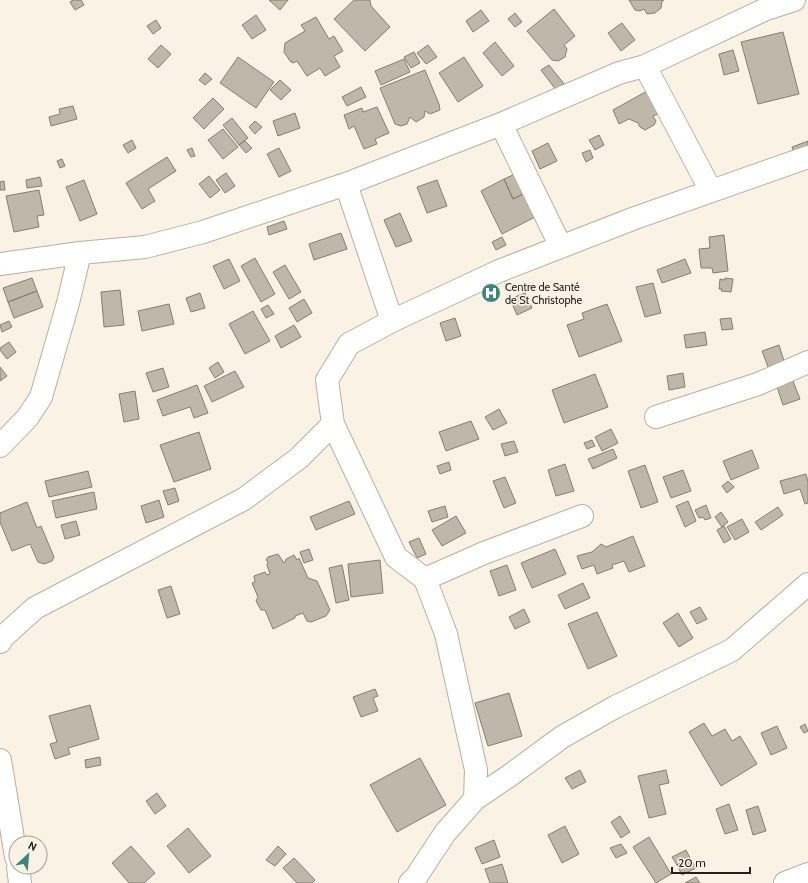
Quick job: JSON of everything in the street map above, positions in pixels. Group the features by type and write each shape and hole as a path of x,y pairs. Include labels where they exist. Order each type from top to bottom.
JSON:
{"street":[{"path":"0,264 80,253 145,247 203,232 346,184 501,124 619,73 645,66 766,9 794,0"},
{"path":"645,66 711,191"},
{"path":"501,124 561,247"},
{"path":"475,799 476,770 446,634 425,579 396,557 333,424 327,380 349,344 392,321 498,271 635,218 808,156"},
{"path":"346,184 392,321"},
{"path":"0,446 28,417 41,397 68,303 80,253"},
{"path":"656,417 758,384 808,362"},
{"path":"0,642 34,608 244,499 299,458 333,424"},
{"path":"425,579 484,553 582,516"},
{"path":"410,883 416,877 445,832 475,799 562,737 615,707 732,650 808,584"},
{"path":"0,760 12,835"},
{"path":"785,883 808,874"}],"building":[{"path":"73,0 81,0 84,5 75,10 70,2"},
{"path":"269,0 288,0 280,10"},
{"path":"354,0 370,0 371,6 390,27 365,51 334,19"},
{"path":"629,0 664,0 662,1 661,8 655,13 647,14 644,9 640,11 635,10"},
{"path":"554,9 575,36 564,45 567,49 565,57 558,61 552,60 527,31"},
{"path":"481,10 489,21 473,32 466,21"},
{"path":"515,13 522,22 515,27 508,19"},
{"path":"256,15 266,30 252,39 242,25"},
{"path":"316,17 329,39 334,36 343,51 334,56 340,67 325,76 320,68 307,76 297,61 293,63 290,61 284,52 285,43 305,31 301,25"},
{"path":"156,20 161,28 153,34 147,26"},
{"path":"622,23 635,40 621,51 608,33"},
{"path":"783,32 799,94 758,104 741,42"},
{"path":"495,42 514,66 502,76 483,53"},
{"path":"161,45 171,54 158,68 148,59"},
{"path":"428,45 437,57 426,64 417,53"},
{"path":"733,50 739,71 724,75 719,54"},
{"path":"414,52 420,63 411,68 404,57"},
{"path":"238,57 274,82 256,108 220,83"},
{"path":"464,57 483,86 458,102 439,73"},
{"path":"404,59 410,72 381,85 375,71"},
{"path":"549,65 565,85 556,90 541,70"},
{"path":"425,70 440,110 430,114 425,111 424,117 416,122 410,117 407,124 401,126 395,124 380,88"},
{"path":"205,73 212,79 205,85 199,80"},
{"path":"280,80 291,90 281,100 270,90"},
{"path":"361,87 366,97 347,106 342,97"},
{"path":"647,91 658,114 653,116 656,121 654,125 645,130 640,127 638,123 629,119 619,124 613,110"},
{"path":"213,98 224,109 204,129 193,118"},
{"path":"73,106 77,119 51,126 49,117 60,114 59,109"},
{"path":"377,107 389,133 375,139 377,144 364,149 354,126 349,129 344,115 362,108 363,112"},
{"path":"295,113 300,128 278,136 273,121"},
{"path":"232,118 248,138 239,145 223,125"},
{"path":"255,121 262,127 255,134 249,127"},
{"path":"223,129 238,147 223,159 208,140"},
{"path":"599,135 604,145 595,150 589,140"},
{"path":"132,140 136,148 128,153 123,145"},
{"path":"245,141 252,148 246,153 239,145"},
{"path":"808,141 808,148 794,153 792,147"},
{"path":"548,143 557,161 540,169 532,151"},
{"path":"192,148 195,156 191,157 187,150"},
{"path":"279,148 291,171 279,177 267,154"},
{"path":"590,150 593,158 586,162 582,153"},
{"path":"167,157 176,171 148,189 155,201 142,209 126,183"},
{"path":"62,159 65,166 60,168 57,161"},
{"path":"226,173 235,186 225,193 216,180"},
{"path":"515,174 525,193 513,199 504,179"},
{"path":"209,176 220,190 210,198 199,184"},
{"path":"40,177 42,186 27,188 26,180"},
{"path":"504,179 513,199 525,193 537,216 502,234 481,191"},
{"path":"84,180 97,214 80,221 66,187"},
{"path":"437,180 447,206 427,213 417,187"},
{"path":"4,181 5,190 0,190 0,182"},
{"path":"39,190 44,215 37,216 39,227 14,232 6,196"},
{"path":"400,213 412,241 396,247 384,220"},
{"path":"284,221 287,229 269,235 267,227"},
{"path":"341,233 347,249 314,260 309,244"},
{"path":"724,235 728,271 713,273 712,268 701,268 699,249 710,248 709,237"},
{"path":"502,237 506,245 496,250 492,242"},
{"path":"255,258 275,294 261,302 241,266"},
{"path":"229,259 240,281 224,289 213,266"},
{"path":"685,259 691,273 662,283 657,270"},
{"path":"285,265 301,292 289,299 273,272"},
{"path":"32,278 37,291 8,302 3,288"},
{"path":"725,278 733,279 731,292 721,291 722,289 719,289 720,279 725,280"},
{"path":"653,283 661,313 645,317 636,287"},
{"path":"120,290 124,325 104,327 101,292"},
{"path":"37,291 43,307 14,318 8,302"},
{"path":"200,293 205,308 191,312 186,298"},
{"path":"525,293 532,308 517,315 510,299"},
{"path":"304,299 312,313 297,322 289,308"},
{"path":"169,304 174,324 142,331 138,311"},
{"path":"607,304 622,341 579,357 567,325 584,319 582,313"},
{"path":"268,305 274,314 266,318 261,309"},
{"path":"253,311 270,341 245,354 229,324"},
{"path":"455,318 461,336 446,341 440,323"},
{"path":"731,318 733,329 722,330 720,319"},
{"path":"9,321 12,327 2,332 0,325"},
{"path":"294,325 301,337 281,348 275,336"},
{"path":"705,332 707,345 686,348 684,335"},
{"path":"9,342 16,352 7,359 0,348"},
{"path":"779,345 784,361 768,367 762,351"},
{"path":"218,362 224,372 215,378 209,368"},
{"path":"0,367 7,376 0,381"},
{"path":"163,368 169,387 153,392 146,373"},
{"path":"235,371 244,387 212,402 204,386"},
{"path":"683,373 685,387 669,390 667,376"},
{"path":"595,374 608,407 564,423 552,390"},
{"path":"793,381 800,399 783,405 777,387"},
{"path":"197,385 208,413 194,418 190,407 163,416 157,400"},
{"path":"135,391 139,419 124,422 119,394"},
{"path":"499,409 507,423 493,430 485,417"},
{"path":"471,421 479,439 446,451 439,432"},
{"path":"611,429 618,443 602,451 595,437"},
{"path":"199,432 211,469 174,482 160,445"},
{"path":"592,440 595,446 587,449 584,443"},
{"path":"514,441 518,452 505,456 501,444"},
{"path":"613,449 617,458 593,469 588,459"},
{"path":"752,450 759,468 731,480 723,461"},
{"path":"449,462 451,470 440,474 437,466"},
{"path":"565,464 574,491 556,496 548,470"},
{"path":"645,465 658,502 641,508 628,471"},
{"path":"683,470 691,491 671,498 663,477"},
{"path":"88,471 92,487 49,497 45,481"},
{"path":"806,474 808,482 808,503 805,504 800,489 784,494 780,481"},
{"path":"505,477 516,503 504,508 493,481"},
{"path":"728,481 734,487 727,493 722,486"},
{"path":"175,488 179,501 168,505 163,491"},
{"path":"94,492 97,509 56,518 52,501"},
{"path":"159,500 164,517 146,523 141,506"},
{"path":"349,501 355,514 316,530 310,517"},
{"path":"688,501 696,521 685,527 676,506"},
{"path":"27,502 37,528 41,526 54,557 52,561 44,564 38,562 30,544 12,551 0,522 0,513"},
{"path":"706,505 711,518 705,520 703,517 699,518 695,510"},
{"path":"445,506 448,517 432,522 428,511"},
{"path":"778,507 783,515 761,530 755,522"},
{"path":"721,512 728,522 722,527 715,517"},
{"path":"456,516 466,533 442,546 432,530"},
{"path":"742,519 749,532 735,540 727,527"},
{"path":"76,521 80,535 65,539 61,525"},
{"path":"724,526 731,539 724,543 717,530"},
{"path":"633,536 645,566 629,572 624,561 612,565 613,568 597,574 594,565 582,569 577,556 592,552 601,544 606,547"},
{"path":"419,538 426,554 417,558 409,542"},
{"path":"309,549 313,560 304,563 300,552"},
{"path":"555,549 566,574 532,588 521,563"},
{"path":"278,554 284,563 286,559 294,555 297,560 299,558 308,578 317,581 330,610 326,616 311,622 307,621 303,613 273,629 265,610 261,610 256,601 258,597 252,583 255,582 254,576 265,572 267,575 270,574 267,565 268,562 266,560 268,557"},
{"path":"380,560 383,593 351,597 348,564"},
{"path":"342,565 349,600 336,603 329,568"},
{"path":"507,565 516,590 499,596 490,571"},
{"path":"583,583 590,598 565,609 558,595"},
{"path":"171,586 180,614 167,618 158,590"},
{"path":"700,607 707,619 697,624 690,612"},
{"path":"524,609 530,622 515,629 509,617"},
{"path":"597,612 617,656 588,669 568,624"},
{"path":"678,613 693,638 679,647 663,623"},
{"path":"375,689 378,696 373,698 378,711 361,717 353,697"},
{"path":"509,693 522,736 488,746 475,703"},
{"path":"90,705 99,739 68,748 70,754 55,759 50,744 57,742 49,716"},
{"path":"704,723 712,736 725,729 732,741 740,736 757,764 721,786 689,732"},
{"path":"805,724 808,731 804,733 800,727"},
{"path":"777,726 787,748 771,755 761,733"},
{"path":"100,757 101,765 86,768 85,760"},
{"path":"420,758 446,805 397,832 370,785"},
{"path":"580,770 586,782 572,789 565,778"},
{"path":"666,770 669,783 659,785 666,814 649,818 638,776"},
{"path":"157,793 166,806 155,814 146,801"},
{"path":"729,804 738,830 725,834 716,809"},
{"path":"758,806 766,831 753,835 746,810"},
{"path":"620,816 630,832 621,838 611,822"},
{"path":"565,826 579,854 562,863 548,835"},
{"path":"188,828 211,856 189,873 167,846"},
{"path":"649,837 671,874 656,883 633,847"},
{"path":"494,840 500,857 482,864 475,848"},
{"path":"621,844 627,853 616,858 610,848"},
{"path":"131,846 155,873 144,883 129,883 112,863"},
{"path":"278,846 286,854 275,866 266,860"},
{"path":"686,850 690,858 677,865 672,857"},
{"path":"294,858 315,880 312,883 297,883 283,868"},
{"path":"690,858 696,868 682,875 677,865"},
{"path":"502,864 508,883 490,883 485,869"},
{"path":"696,877 700,883 685,883"}],"place":[{"name":"Centre de Santé de St Christophe","path":"491,293"}]}
